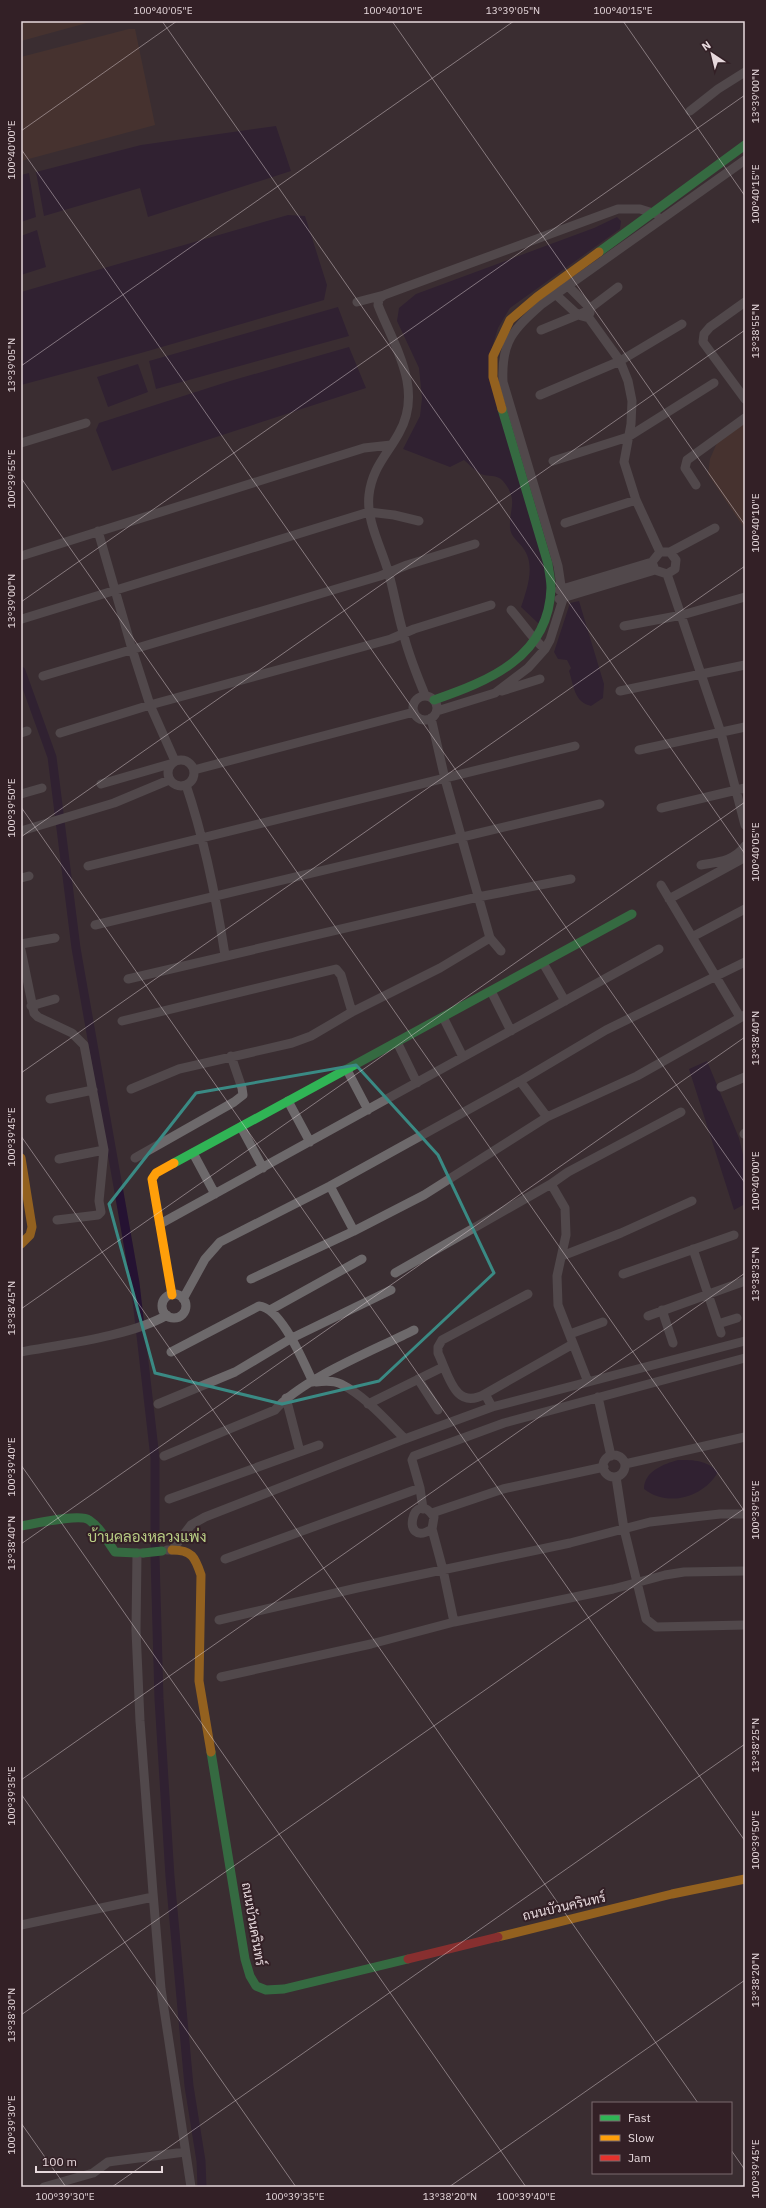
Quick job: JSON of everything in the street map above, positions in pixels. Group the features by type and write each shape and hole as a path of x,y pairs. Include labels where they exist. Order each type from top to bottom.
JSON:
{"street":[{"path":"690,111 718,89 745,72"},
{"path":"540,301 550,287 745,145"},
{"path":"495,693 528,668 545,649 550,640 563,599 563,589 522,460 493,377 493,356 510,320 540,301 555,296 745,160"},
{"path":"357,302 384,295 618,209 640,209 652,214 670,214"},
{"path":"561,279 567,287 590,308"},
{"path":"550,287 555,296 578,315 589,318 620,361 628,381 632,401 624,462 636,500 660,552 654,566 563,599 550,601"},
{"path":"541,330 578,315 618,287"},
{"path":"384,295 379,299 378,305 407,373 410,390 408,412 400,433 376,468 369,495 369,512 389,572 403,634 425,695 434,700 485,681 517,660 542,628 550,601 551,591 548,564 522,460"},
{"path":"745,302 710,327 704,334 704,342 745,399"},
{"path":"589,318 590,308"},
{"path":"540,395 620,361 682,324"},
{"path":"553,461 628,437 714,384"},
{"path":"696,485 685,468 687,460 745,418"},
{"path":"21,443 86,423"},
{"path":"21,556 364,448 391,445"},
{"path":"565,523 636,500"},
{"path":"22,619 369,512 394,515 419,521"},
{"path":"660,552 670,552 714,528"},
{"path":"98,531 132,649 150,705 172,763 167,772 169,780 176,786 186,785 193,779 194,770 188,761 179,759 172,763 101,784"},
{"path":"43,676 380,576 407,564 475,544"},
{"path":"667,574 674,569 676,560 670,552"},
{"path":"551,591 654,566 667,574 741,789 745,825"},
{"path":"624,626 682,615 745,597"},
{"path":"60,733 150,705 391,639 491,605"},
{"path":"511,610 527,627 533,640 545,649"},
{"path":"517,660 528,668"},
{"path":"620,691 745,665"},
{"path":"425,695 415,701 414,712 419,718 434,715 495,693 540,679"},
{"path":"434,700 434,715 445,779 490,938 501,951"},
{"path":"194,770 414,712"},
{"path":"639,750 745,727"},
{"path":"88,866 575,746"},
{"path":"21,831 72,817 169,780"},
{"path":"186,785 203,838 225,955"},
{"path":"21,794 42,788"},
{"path":"661,808 741,789"},
{"path":"95,925 600,804"},
{"path":"701,865 726,861 741,851 745,846"},
{"path":"670,899 742,859"},
{"path":"128,979 225,955 478,897 571,879"},
{"path":"251,1279 354,1231 424,1195 547,1117 637,1076 742,1016 692,938 661,885"},
{"path":"692,938 745,909"},
{"path":"172,1295 153,1176 632,914"},
{"path":"21,944 55,938"},
{"path":"131,1089 179,1069 292,1043 311,1036 352,1012 440,968 490,938"},
{"path":"160,1224 659,949"},
{"path":"21,950 31,1006 38,1017 72,1033 84,1044 104,1150 99,1201 101,1212 98,1215 56,1220"},
{"path":"543,962 565,1001"},
{"path":"183,1299 205,1259 220,1242 330,1186 520,1081 606,1030 745,962"},
{"path":"122,1021 336,969 341,975 352,1012"},
{"path":"491,991 511,1031"},
{"path":"31,1006 55,999"},
{"path":"443,1017 463,1057"},
{"path":"397,1042 417,1083"},
{"path":"135,1158 234,1102 243,1094 231,1056"},
{"path":"346,1070 368,1110"},
{"path":"721,1087 745,1077"},
{"path":"520,1081 547,1117"},
{"path":"50,1099 93,1090"},
{"path":"288,1101 310,1142"},
{"path":"395,1273 551,1184 568,1172 681,1112"},
{"path":"241,1127 263,1168"},
{"path":"59,1159 104,1150"},
{"path":"193,1153 215,1194"},
{"path":"21,1158 32,1221 31,1232 25,1242 21,1244"},
{"path":"551,1184 565,1208 566,1235 557,1276 558,1305 588,1382"},
{"path":"330,1186 354,1231"},
{"path":"562,1256 621,1233 692,1201"},
{"path":"624,1274 734,1235"},
{"path":"693,1249 721,1333"},
{"path":"270,1310 362,1259"},
{"path":"648,1316 745,1281"},
{"path":"158,1404 235,1372 292,1338 391,1290"},
{"path":"528,1294 442,1340 438,1347 438,1354 458,1394 468,1400 475,1399 573,1344"},
{"path":"172,1295 180,1296 186,1306 181,1315 176,1318 167,1315 162,1309 162,1303 165,1298 172,1295"},
{"path":"171,1352 259,1306 270,1310 292,1338 312,1382"},
{"path":"662,1310 673,1343"},
{"path":"21,1352 152,1324 167,1315"},
{"path":"718,1324 737,1318"},
{"path":"570,1334 603,1322"},
{"path":"164,1456 275,1410 286,1398 312,1382 414,1330"},
{"path":"167,1550 192,1525 205,1517 405,1439 492,1407 745,1341"},
{"path":"454,1622 444,1570 432,1529 434,1524 427,1511 420,1488 412,1460 414,1456 504,1423 745,1358"},
{"path":"368,1404 439,1369"},
{"path":"418,1379 438,1410"},
{"path":"312,1382 327,1381 340,1383 368,1404 405,1439"},
{"path":"485,1394 492,1407"},
{"path":"598,1397 611,1456"},
{"path":"286,1398 300,1452"},
{"path":"625,1464 745,1437"},
{"path":"168,1499 319,1445"},
{"path":"611,1456 618,1456 625,1464 622,1474 616,1477 606,1473 604,1467 606,1460 611,1456"},
{"path":"432,1529 420,1533 415,1530 412,1525 411,1518 414,1513 427,1511 503,1489 604,1467"},
{"path":"616,1477 624,1529 646,1619 656,1627 745,1625"},
{"path":"225,1559 420,1488"},
{"path":"219,1620 570,1543 674,1518 720,1514 745,1514"},
{"name":"ถนนบัวนครินทร์","path":"21,1526 77,1518 88,1519 101,1531 115,1552 140,1553 184,1550 196,1559 200,1575 199,1681 245,1959 251,1979 256,1987 263,1992 284,1989 664,1895 745,1879"},
{"path":"140,1553 136,1630 140,1721 153,1897 161,1989 191,2187"},
{"path":"221,1677 371,1644 454,1622 613,1589 684,1572 745,1571"},
{"path":"21,1925 153,1897"},
{"path":"44,2187 93,2173 108,2162 185,2152"}],"highlighted area":[{"path":"356,1065 438,1155 494,1273 379,1381 282,1404 155,1373 109,1204 196,1093"}],"shaded area":[{"path":"21,21 94,21 21,41"},
{"path":"129,29 135,29 155,125 21,161 21,57"},
{"path":"276,126 291,171 148,217 140,188 44,216 36,172 141,145"},
{"path":"29,173 36,217 21,222 21,175"},
{"path":"288,215 305,216 327,285 324,300 141,353 21,385 21,292"},
{"path":"617,217 621,221 620,229 510,308 498,328 491,351 548,568 547,609 539,624 521,607 528,585 530,569 529,562 527,555 513,536 510,528 512,499 508,488 503,481 495,476 481,474 464,460 450,467 403,449 420,416 422,398 419,368 397,321 399,308 416,294 594,228"},
{"path":"37,230 46,267 21,275 21,236"},
{"path":"338,307 349,336 156,389 149,361"},
{"path":"349,347 366,388 112,471 96,430 99,423 230,381"},
{"path":"138,364 148,392 108,407 97,377"},
{"path":"745,421 745,529 708,474 710,459 720,436"},
{"path":"579,601 604,684 603,698 591,706 585,704 578,697 569,671 571,668 567,660 558,659 554,652 570,603"},
{"path":"707,1061 739,1138 745,1163 745,1204 734,1210 689,1069"},
{"path":"678,1460 690,1460 705,1463 718,1472 712,1481 704,1488 685,1497 674,1499 664,1498 653,1495 644,1489 647,1477 651,1473 661,1466"}],"waterway":[{"path":"21,671 52,757 76,948 135,1283 155,1458 155,1557 159,1699 170,1877 189,2086 201,2161 202,2187"}],"traffic: fast":[{"path":"599,252 745,145"},
{"path":"434,700 475,684 512,663 528,649 540,632 548,612 551,588 548,564 502,409"},
{"path":"174,1163 632,914"},
{"path":"21,1526 67,1518 84,1518 89,1520 97,1527 115,1552 137,1553"},
{"path":"143,1553 162,1551"},
{"path":"211,1752 245,1959 250,1976 256,1986 266,1990 284,1989 408,1959"}],"traffic: slow":[{"path":"502,409 493,377 493,356 510,320 537,297 599,252"},
{"path":"21,1158 32,1227 30,1235 21,1244"},
{"path":"172,1295 152,1179 156,1173 174,1163"},
{"path":"172,1550 184,1551 192,1556 201,1575 199,1681 211,1752"},
{"path":"498,1937 672,1894 745,1879"}],"traffic: jam":[{"path":"408,1959 498,1937"}],"district":[{"name":"บ้านคลองหลวงแพ่ง","path":"147,1537"}]}
